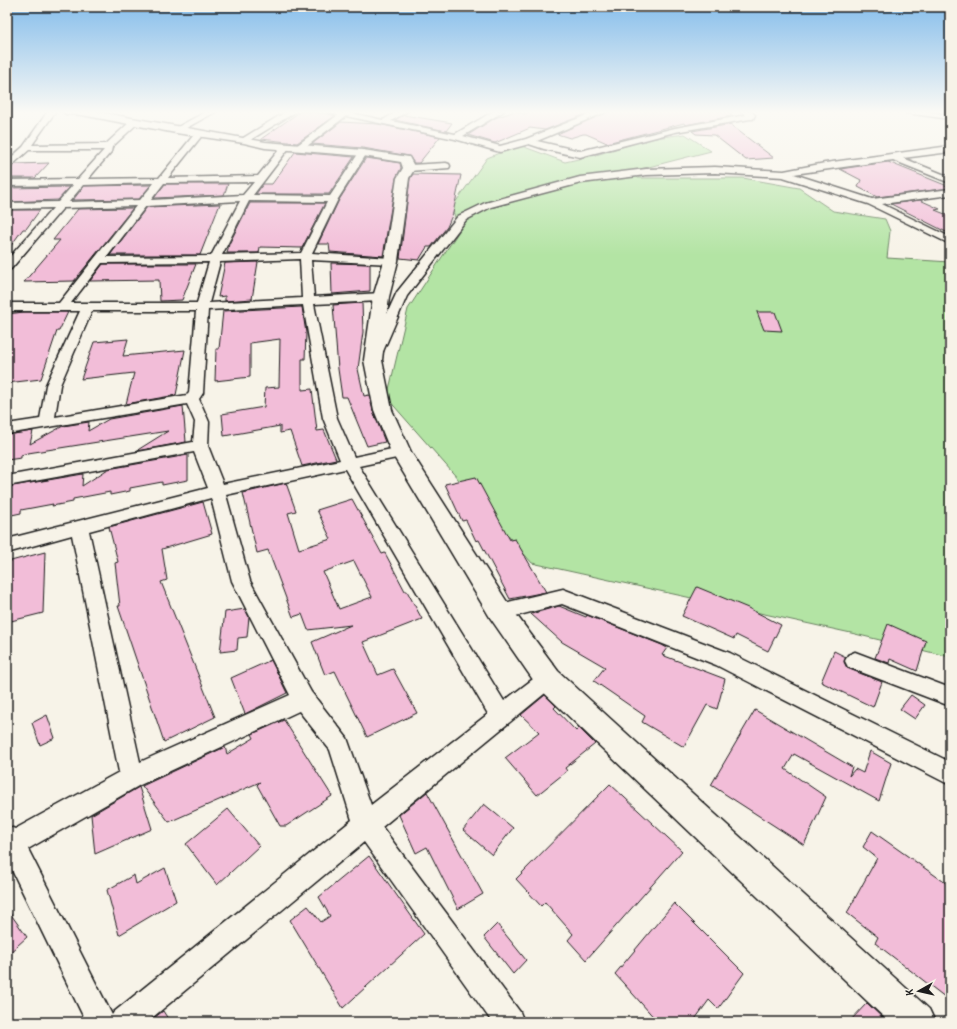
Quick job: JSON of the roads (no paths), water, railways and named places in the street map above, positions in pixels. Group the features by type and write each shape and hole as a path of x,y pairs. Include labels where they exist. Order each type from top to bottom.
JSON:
{"street":[{"path":"7,266 100,159"},
{"path":"63,306 179,159"},
{"path":"7,429 192,399 196,394 202,307 215,259 246,198 261,179 281,159"},
{"path":"359,159 333,199 305,256 308,302 330,418 349,463 501,716"},
{"path":"405,159 409,168"},
{"path":"784,174 810,167 877,159"},
{"path":"899,159 950,180"},
{"path":"409,168 446,166"},
{"path":"409,168 403,178 391,261 381,297 373,360 383,410 401,452 500,612 548,678 916,1022"},
{"path":"373,360 401,295 462,218 488,205 580,180 646,172 715,170 784,174 871,202 950,241"},
{"path":"7,183 261,179"},
{"path":"871,202 950,192"},
{"path":"7,206 143,203 246,198 333,199"},
{"path":"99,260 215,259 305,256 391,261"},
{"path":"7,307 202,307 381,297"},
{"path":"47,422 53,385 88,306"},
{"path":"192,399 202,422 200,446 216,491 241,581 303,699 339,745 366,825 510,1022"},
{"path":"7,481 200,446"},
{"path":"7,546 216,491 401,452"},
{"path":"80,527 132,777"},
{"path":"500,612 563,596 723,659 950,774"},
{"path":"855,661 950,697"},
{"path":"124,1022 548,678"},
{"path":"101,1022 10,841 132,777 303,699"}]}
